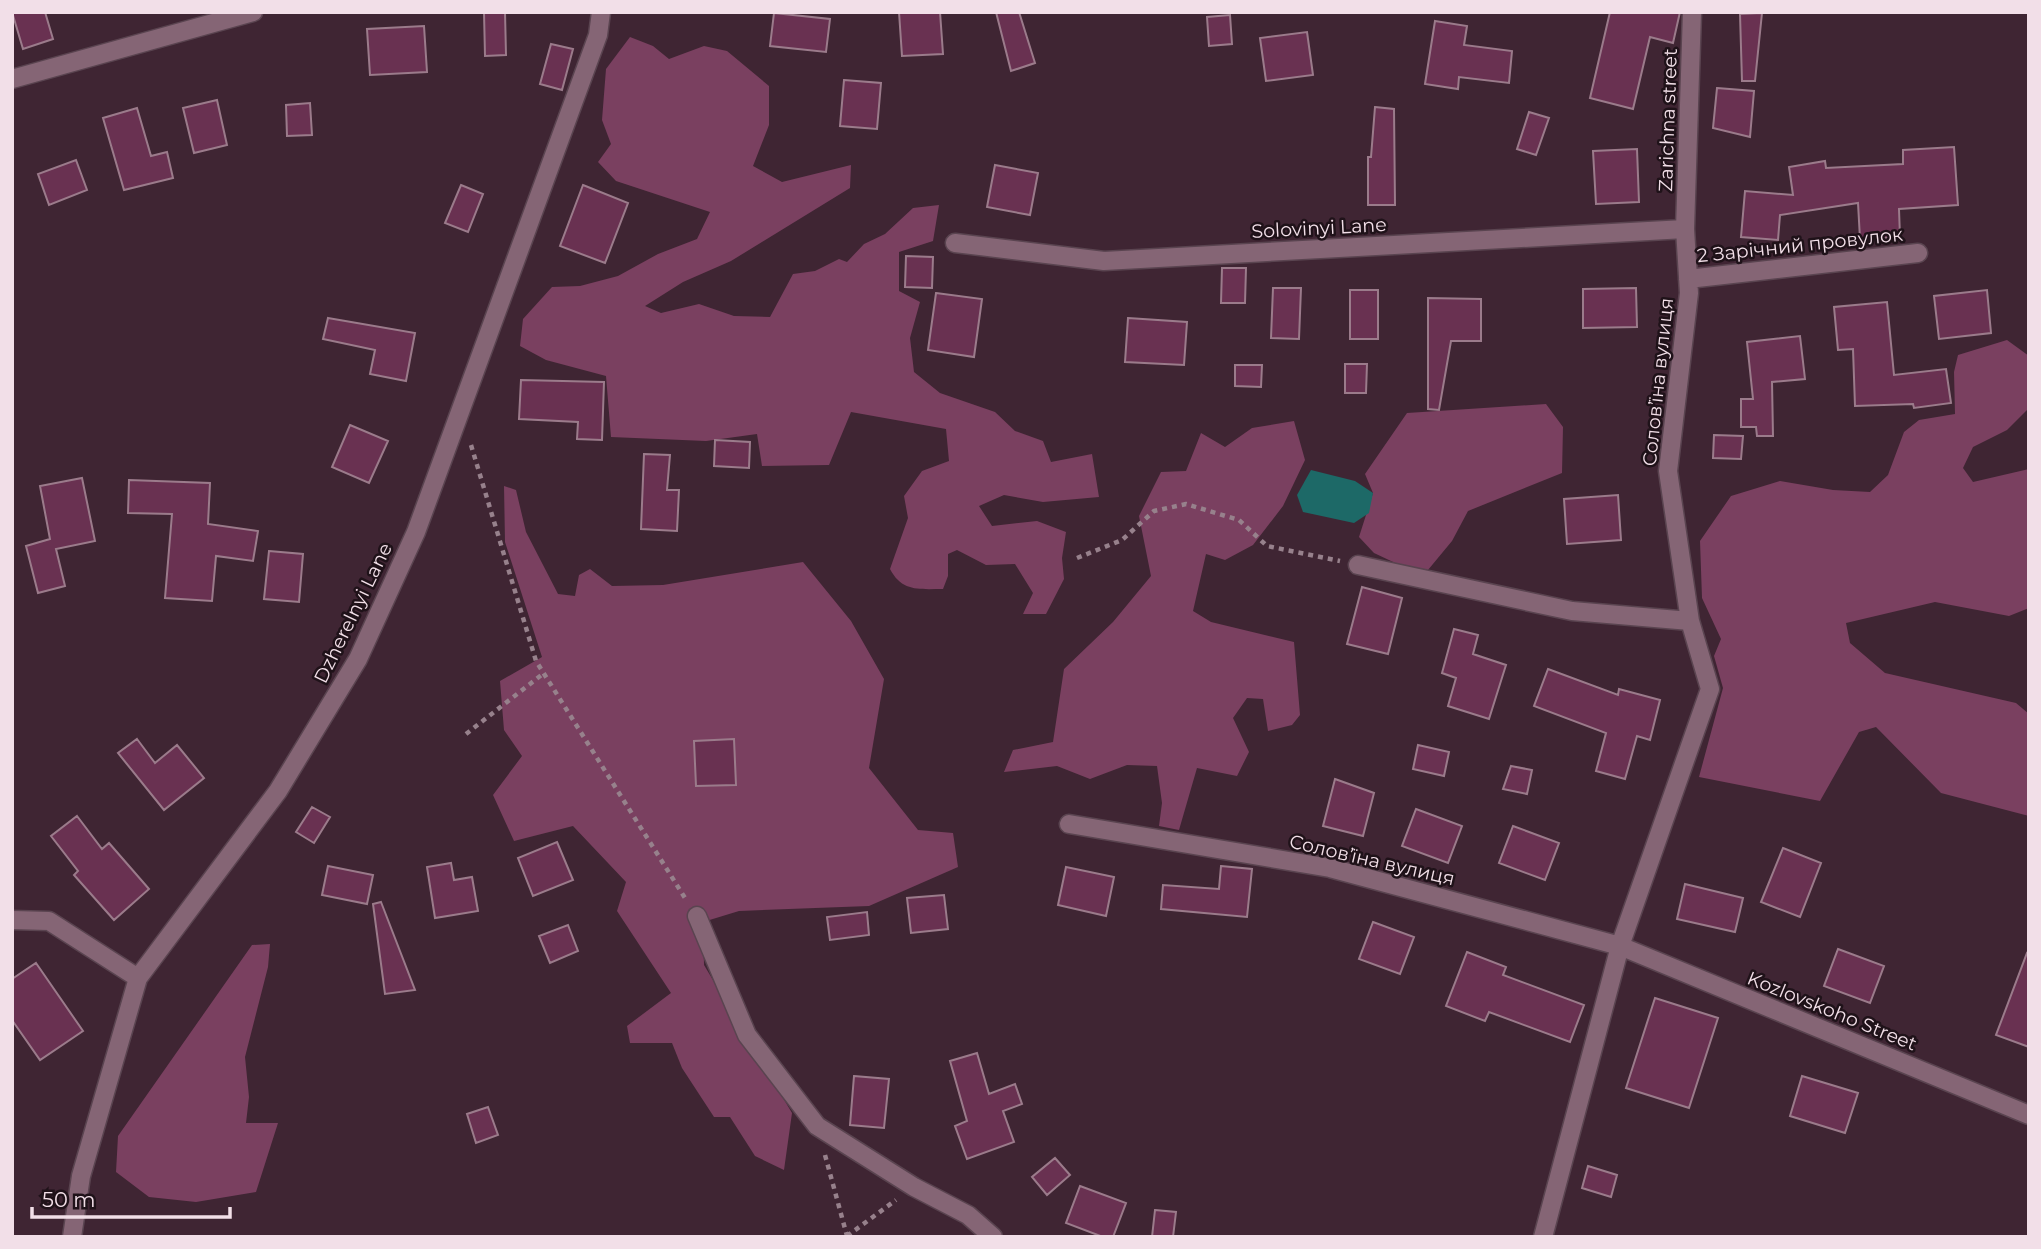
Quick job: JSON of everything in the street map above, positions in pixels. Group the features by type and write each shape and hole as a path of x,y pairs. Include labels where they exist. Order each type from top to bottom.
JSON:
{"street":[{"path":"12,79 253,12"},
{"name":"Dzherelnyi Lane","path":"72,1237 81,1176 138,978 278,791 358,659 416,532 598,34 601,12"},
{"name":"Zarichna street","path":"1685,229 1692,12"},
{"name":"Solovinyi Lane","path":"956,243 1104,261 1685,229"},
{"name":"Соловʼїна вулиця","path":"1543,1237 1620,946 1710,689 1690,621 1668,471 1688,279 1685,229"},
{"name":"2 Зарічний провулок","path":"1688,279 1918,253"},
{"path":"1358,565 1572,611 1690,621"},
{"name":"Соловʼїна вулиця","path":"1069,824 1330,868 1620,946"},
{"path":"697,916 747,1035 817,1126 914,1187 968,1216 993,1237"},
{"path":"12,920 49,921 138,978"},
{"name":"Kozlovskoho Street","path":"1620,946 2029,1115"}],"path":[{"path":"461,409 536,661 697,916"},
{"path":"1077,558 1122,540 1154,511 1186,504 1239,520 1267,546 1358,565"},
{"path":"466,734 544,673"},
{"path":"817,1126 847,1236 914,1187"}],"shaded area":[{"path":"630,37 653,46 669,59 704,46 727,51 769,86 769,125 753,166 782,182 851,165 850,188 731,261 683,282 645,306 661,313 699,304 734,316 770,317 793,274 815,271 839,259 847,262 864,244 885,234 913,208 939,205 933,241 899,252 899,291 920,302 910,338 914,372 940,393 995,412 1015,431 1043,441 1051,462 1092,454 1099,497 1043,502 1004,495 979,506 992,526 1037,521 1066,532 1062,558 1064,579 1046,614 1023,614 1033,593 1015,564 986,565 957,550 948,554 948,576 943,589 912,588 900,582 890,569 908,518 904,496 922,471 949,461 946,429 851,412 829,465 762,466 757,434 706,441 611,437 606,376 546,360 520,346 523,319 552,287 580,286 618,276 658,254 697,239 710,212 616,181 598,162 611,144 602,120 606,69"},
{"path":"2007,340 2029,356 2029,408 2007,430 1973,447 1963,468 1973,482 2029,469 2029,608 2009,616 1935,602 1846,623 1850,643 1885,673 2016,703 2029,714 2029,816 1941,793 1876,727 1859,732 1820,801 1699,777 1723,688 1714,656 1721,639 1702,598 1700,541 1731,496 1780,481 1833,490 1870,492 1888,475 1904,432 1919,420 1955,414 1954,372 1958,355"},
{"path":"1546,404 1563,427 1562,473 1468,511 1452,541 1423,576 1374,553 1359,537 1373,493 1365,474 1407,413"},
{"path":"1294,421 1305,460 1283,506 1253,545 1225,560 1206,554 1193,611 1211,622 1294,642 1300,715 1292,725 1268,731 1263,699 1247,698 1233,718 1249,752 1237,776 1197,768 1179,830 1159,826 1162,803 1157,766 1127,765 1090,779 1057,766 1004,772 1013,750 1053,742 1064,669 1113,622 1151,576 1139,516 1161,472 1186,471 1201,433 1225,447 1252,428"},
{"path":"1311,470 1355,481 1373,493 1369,513 1354,523 1303,512 1297,495"},
{"path":"504,486 516,490 526,532 558,594 575,596 579,575 590,569 612,586 663,585 803,562 851,621 884,679 869,768 918,830 953,833 958,867 869,906 739,911 703,922 704,965 792,1113 784,1170 755,1156 730,1117 714,1117 682,1068 672,1043 630,1043 627,1026 671,993 617,911 626,882 573,826 514,841 493,795 522,756 504,730 500,681 542,657 505,542"},
{"path":"270,944 268,967 245,1057 249,1097 246,1123 278,1123 256,1192 196,1202 149,1197 116,1172 118,1136 252,945"}],"building":[{"path":"12,12 45,12 53,39 23,49"},
{"path":"484,12 505,12 506,55 485,56"},
{"path":"899,12 940,12 943,54 902,56"},
{"path":"996,12 1019,12 1035,63 1011,71"},
{"path":"1610,12 1680,12 1673,43 1650,37 1633,109 1590,98"},
{"path":"774,13 830,19 826,52 770,46"},
{"path":"1762,13 1755,81 1742,81 1740,14"},
{"path":"1230,15 1232,44 1209,46 1207,17"},
{"path":"1435,21 1467,26 1464,45 1512,51 1509,83 1459,77 1458,89 1425,84"},
{"path":"424,26 427,72 370,75 367,29"},
{"path":"1307,32 1313,75 1266,81 1260,38"},
{"path":"551,44 573,49 562,90 540,84"},
{"path":"844,80 881,83 877,129 840,126"},
{"path":"1717,88 1754,91 1750,137 1713,128"},
{"path":"217,100 227,145 194,153 183,108"},
{"path":"310,103 312,135 287,136 286,105"},
{"path":"1375,107 1394,109 1395,205 1368,205 1368,157 1371,157"},
{"path":"137,108 151,156 167,152 173,178 124,190 103,118"},
{"path":"1529,112 1549,118 1536,155 1517,149"},
{"path":"1954,147 1958,205 1899,209 1900,237 1860,239 1858,203 1780,215 1778,240 1741,237 1745,191 1793,195 1789,167 1825,161 1826,168 1903,164 1903,150"},
{"path":"1637,149 1639,202 1596,204 1593,151"},
{"path":"76,160 87,190 49,205 38,174"},
{"path":"995,165 1038,173 1030,215 987,207"},
{"path":"461,185 483,194 468,232 445,223"},
{"path":"583,185 628,203 605,263 560,246"},
{"path":"906,256 933,257 932,288 905,287"},
{"path":"1222,268 1246,268 1245,303 1221,303"},
{"path":"1273,288 1301,288 1299,339 1271,338"},
{"path":"1636,288 1637,327 1583,328 1583,289"},
{"path":"1350,290 1378,290 1378,339 1350,339"},
{"path":"1987,290 1991,333 1939,339 1934,296"},
{"path":"936,293 982,299 974,357 928,350"},
{"path":"1428,298 1481,299 1481,341 1451,341 1439,410 1428,409"},
{"path":"1887,302 1894,375 1946,369 1951,403 1914,408 1913,404 1855,406 1853,349 1838,350 1834,307"},
{"path":"328,318 415,333 406,381 370,374 375,350 323,339"},
{"path":"1128,318 1187,322 1184,365 1125,362"},
{"path":"1800,336 1805,379 1772,382 1773,436 1757,436 1756,427 1741,427 1741,399 1753,399 1747,342"},
{"path":"1345,364 1367,364 1366,393 1345,393"},
{"path":"1235,365 1262,365 1261,387 1235,386"},
{"path":"521,380 604,382 602,440 577,439 578,422 519,419"},
{"path":"350,425 388,441 369,483 332,467"},
{"path":"1714,435 1743,436 1741,459 1713,458"},
{"path":"715,440 750,442 749,468 714,466"},
{"path":"644,454 670,455 667,490 679,490 677,531 641,529"},
{"path":"82,478 95,541 56,549 65,586 38,593 26,546 50,539 40,486"},
{"path":"129,480 210,483 208,524 258,531 253,561 216,556 212,601 165,598 172,514 128,513"},
{"path":"1618,495 1621,540 1567,544 1564,499"},
{"path":"269,551 303,554 299,602 264,599"},
{"path":"1362,587 1402,598 1388,654 1347,644"},
{"path":"1454,629 1478,635 1473,654 1506,665 1489,719 1448,706 1456,678 1442,673"},
{"path":"1548,669 1618,695 1619,689 1660,700 1650,740 1637,736 1625,779 1596,771 1606,733 1534,706"},
{"path":"137,739 155,763 177,745 204,778 164,810 118,753"},
{"path":"734,739 736,785 696,786 694,741"},
{"path":"1418,745 1449,752 1444,776 1413,769"},
{"path":"1511,766 1532,770 1527,794 1503,789"},
{"path":"1335,779 1374,793 1363,836 1323,826"},
{"path":"312,807 330,817 314,843 296,832"},
{"path":"1416,809 1462,826 1448,863 1402,846"},
{"path":"77,816 102,849 109,843 149,889 114,920 74,875 78,871 51,836"},
{"path":"1513,826 1559,843 1545,880 1499,863"},
{"path":"557,842 573,880 533,896 518,858"},
{"path":"1783,848 1821,863 1800,917 1761,902"},
{"path":"451,863 454,880 472,877 478,911 435,918 427,867"},
{"path":"328,866 373,875 367,904 322,895"},
{"path":"1221,866 1252,869 1247,917 1161,909 1163,885 1219,889"},
{"path":"1066,867 1114,877 1106,916 1058,905"},
{"path":"1685,884 1743,898 1735,932 1677,919"},
{"path":"944,895 948,929 911,933 907,898"},
{"path":"381,902 415,990 385,994 373,904"},
{"path":"867,912 869,935 830,940 827,917"},
{"path":"1373,922 1414,937 1400,974 1359,959"},
{"path":"568,925 578,951 550,963 539,936"},
{"path":"1838,949 1884,966 1870,1003 1824,986"},
{"path":"1467,952 1506,967 1503,975 1584,1005 1570,1042 1489,1012 1485,1021 1446,1006"},
{"path":"2027,953 2029,954 2029,1047 1996,1035"},
{"path":"36,963 83,1031 40,1060 12,1020 12,979"},
{"path":"1655,998 1718,1018 1689,1108 1626,1088"},
{"path":"977,1053 989,1094 1015,1084 1022,1104 1003,1111 1014,1142 967,1159 955,1126 967,1121 950,1061"},
{"path":"854,1076 889,1079 884,1128 850,1125"},
{"path":"1802,1076 1858,1093 1845,1133 1790,1116"},
{"path":"488,1107 498,1135 476,1143 467,1114"},
{"path":"1055,1158 1070,1175 1047,1195 1032,1177"},
{"path":"1588,1166 1617,1175 1611,1197 1582,1188"},
{"path":"1080,1186 1126,1203 1113,1237 1103,1237 1066,1223"},
{"path":"1155,1210 1176,1212 1173,1237 1152,1237"}]}
